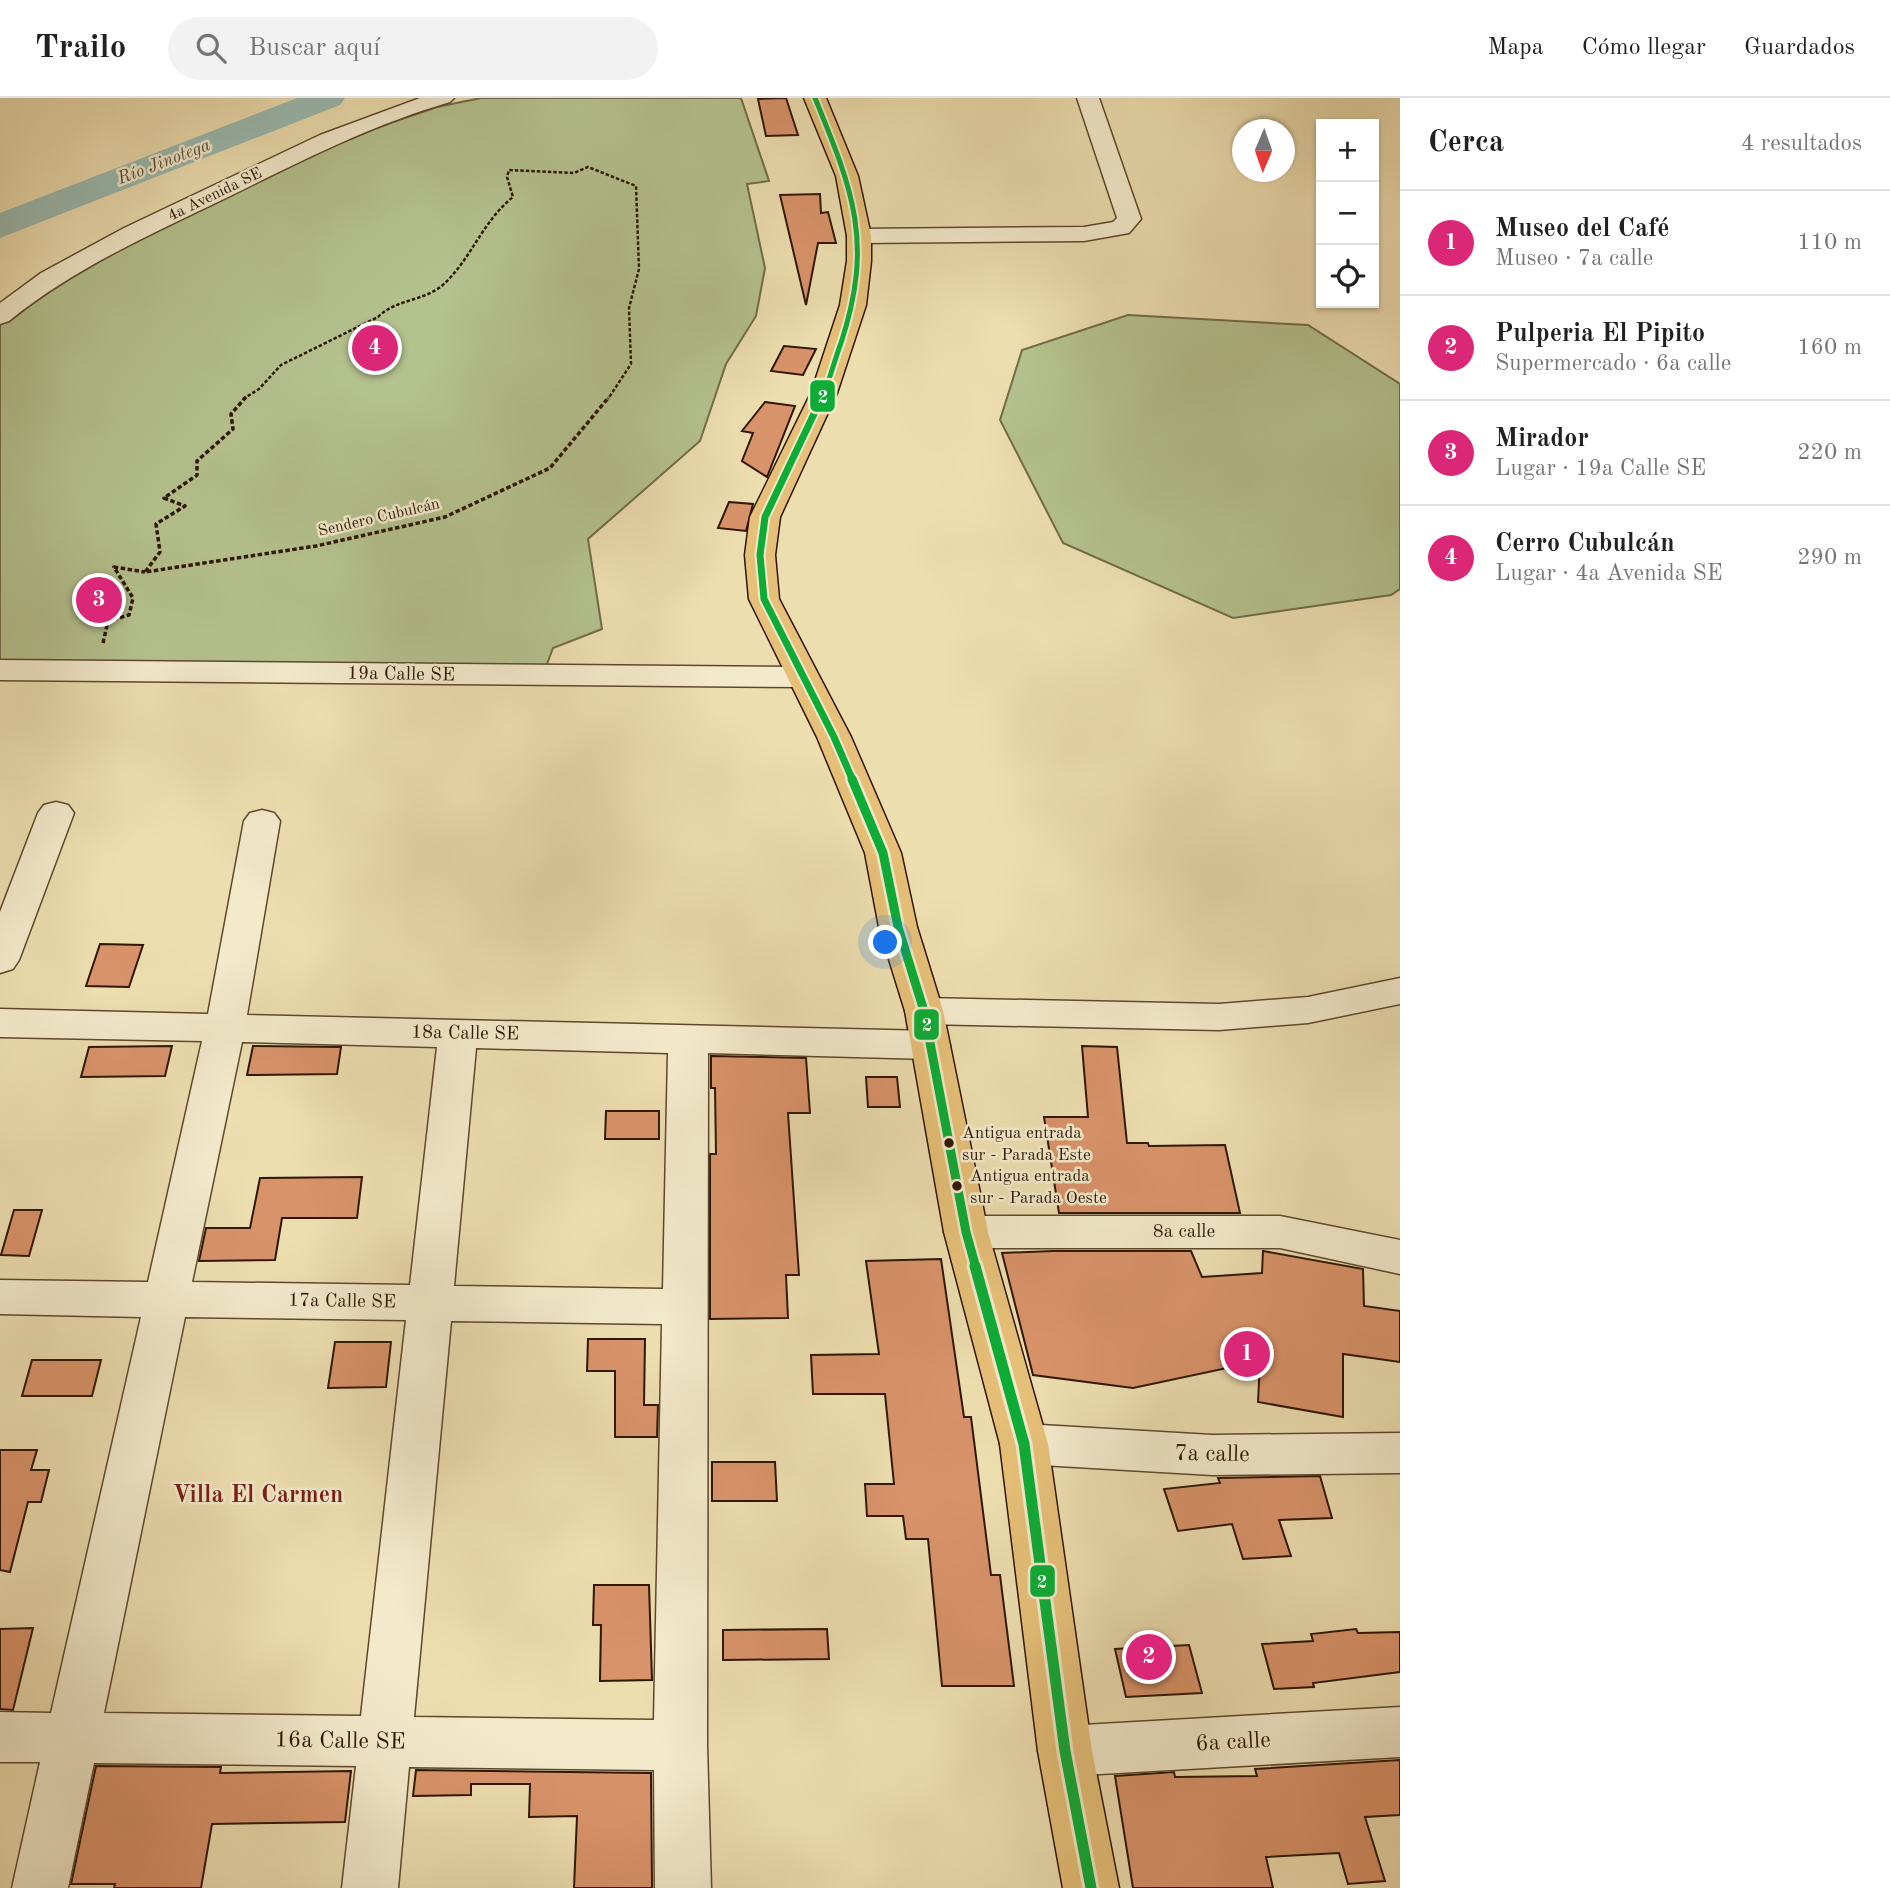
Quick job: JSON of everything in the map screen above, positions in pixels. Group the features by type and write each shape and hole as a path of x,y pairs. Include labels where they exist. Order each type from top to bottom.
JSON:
{"main road":[{"path":"815,98 847,176 859,236 859,261 853,306 824,393 765,517 761,542 764,599 860,794 883,853 898,926 927,1028 966,1232 1024,1444 1066,1751 1091,1888"}],"street":[{"name":"4a Avenida SE","path":"0,316 17,301 72,266 308,148 409,107 443,98"},
{"path":"859,236 1084,234 1121,228 1129,219 1088,98"},
{"name":"19a Calle SE","path":"0,670 803,677"},
{"path":"0,960 56,813"},
{"path":"40,1888 225,1028 262,821"},
{"name":"18a Calle SE","path":"0,1023 812,1042 927,1028 1219,1017 1308,1010 1400,991"},
{"path":"370,1888 458,1034"},
{"path":"683,1888 680,1745 688,1039"},
{"name":"8a calle","path":"966,1232 1280,1232 1400,1257"},
{"name":"17a Calle SE","path":"0,1297 684,1307"},
{"name":"7a calle","path":"1024,1444 1212,1455 1400,1452"},
{"name":"6a calle","path":"1066,1751 1400,1732"},
{"name":"16a Calle SE","path":"0,1737 680,1745"}],"path":[{"name":"Sendero Cubulcán","path":"102,647 108,621 129,614 132,598 114,567 145,572 316,546 445,517 550,468 599,412 631,364 629,308 639,269 636,186 588,167 574,173 509,170 507,177 513,197 482,224 471,247 434,293 400,301 384,309 378,317 281,365 259,389 239,401 230,414 233,429 197,461 197,475 164,498 186,506 156,524 160,552 145,572"}],"green space":[{"path":"481,98 741,98 769,181 747,184 765,268 756,316 726,364 700,441 588,539 602,629 553,648 544,672 0,665 0,319 75,266 343,139 437,107"},
{"path":"1128,315 1308,325 1400,384 1400,589 1391,595 1233,618 1063,543 1000,420 1022,350"}],"building":[{"path":"786,98 798,135 766,136 758,99"},
{"path":"820,194 821,213 828,212 836,243 818,243 806,305 780,195"},
{"path":"784,346 816,349 803,375 771,371"},
{"path":"765,402 795,406 767,477 742,461 753,433 742,431"},
{"path":"729,502 753,504 746,531 718,528"},
{"path":"100,944 143,945 129,987 86,986"},
{"path":"172,1046 165,1076 81,1077 89,1047"},
{"path":"253,1046 341,1047 337,1074 247,1075"},
{"path":"1082,1046 1117,1047 1127,1143 1148,1143 1149,1146 1225,1145 1240,1213 1059,1213 1044,1117 1088,1117"},
{"path":"711,1056 806,1058 810,1113 788,1113 799,1275 786,1275 788,1318 710,1319 710,1154 716,1154 715,1088 711,1088"},
{"path":"866,1077 897,1077 900,1107 868,1107"},
{"path":"606,1111 659,1111 659,1139 605,1139"},
{"path":"362,1177 357,1218 282,1218 275,1260 199,1261 206,1228 250,1228 260,1178"},
{"path":"14,1210 42,1210 29,1256 1,1255"},
{"path":"1191,1251 1202,1277 1262,1273 1263,1251 1363,1269 1364,1306 1400,1311 1400,1362 1343,1354 1343,1417 1258,1402 1260,1361 1133,1388 1033,1375 1002,1253"},
{"path":"941,1259 964,1417 971,1417 991,1575 1000,1575 1014,1686 942,1686 928,1539 906,1539 903,1516 867,1516 865,1484 894,1484 885,1394 813,1394 811,1355 879,1354 866,1261"},
{"path":"588,1339 645,1339 644,1405 658,1405 657,1437 615,1437 615,1371 587,1371"},
{"path":"335,1342 391,1342 386,1387 328,1388"},
{"path":"32,1360 101,1360 92,1396 22,1396"},
{"path":"0,1450 37,1450 31,1470 49,1470 41,1502 28,1502 10,1572 0,1570"},
{"path":"712,1462 775,1462 777,1501 712,1501"},
{"path":"1320,1476 1332,1518 1279,1520 1291,1556 1243,1559 1232,1524 1178,1531 1164,1489 1220,1483 1218,1478"},
{"path":"594,1585 649,1585 652,1680 600,1681 601,1625 593,1625"},
{"path":"33,1628 13,1710 0,1709 0,1629"},
{"path":"827,1629 829,1659 723,1660 723,1630"},
{"path":"1356,1629 1358,1633 1400,1632 1400,1672 1313,1683 1314,1687 1274,1689 1262,1644 1313,1641 1311,1634"},
{"path":"1189,1645 1202,1693 1126,1697 1115,1649"},
{"path":"1400,1760 1400,1815 1365,1817 1385,1881 1348,1884 1339,1853 1266,1857 1273,1888 1133,1888 1115,1776 1174,1772 1175,1777 1257,1776 1255,1769"},
{"path":"96,1766 221,1767 220,1773 351,1771 345,1822 212,1824 201,1888 114,1888 115,1884 71,1884"},
{"path":"416,1770 651,1773 652,1888 574,1888 577,1816 529,1817 530,1784 471,1784 471,1795 413,1796"}],"waterway":[{"name":"Río Jinotega","path":"0,226 328,98"}],"transit line":[{"name":"2","path":"815,98 847,176 859,236 859,261 853,305 824,393 765,517 760,555 764,599 834,737 883,853 898,927 924,1011 966,1232 1024,1444 1065,1751 1091,1888"}],"place":[{"name":"Cerro Cubulcán","path":"375,348"},
{"name":"Mirador","path":"99,600"},
{"name":"Antigua entrada sur - Parada Este","path":"949,1143"},
{"name":"Antigua entrada sur - Parada Oeste","path":"957,1186"},
{"name":"Museo del Café","path":"1247,1354"},
{"name":"Pulperia El Pipito","path":"1149,1657"}],"district":[{"name":"Villa El Carmen","path":"258,1496"}]}
